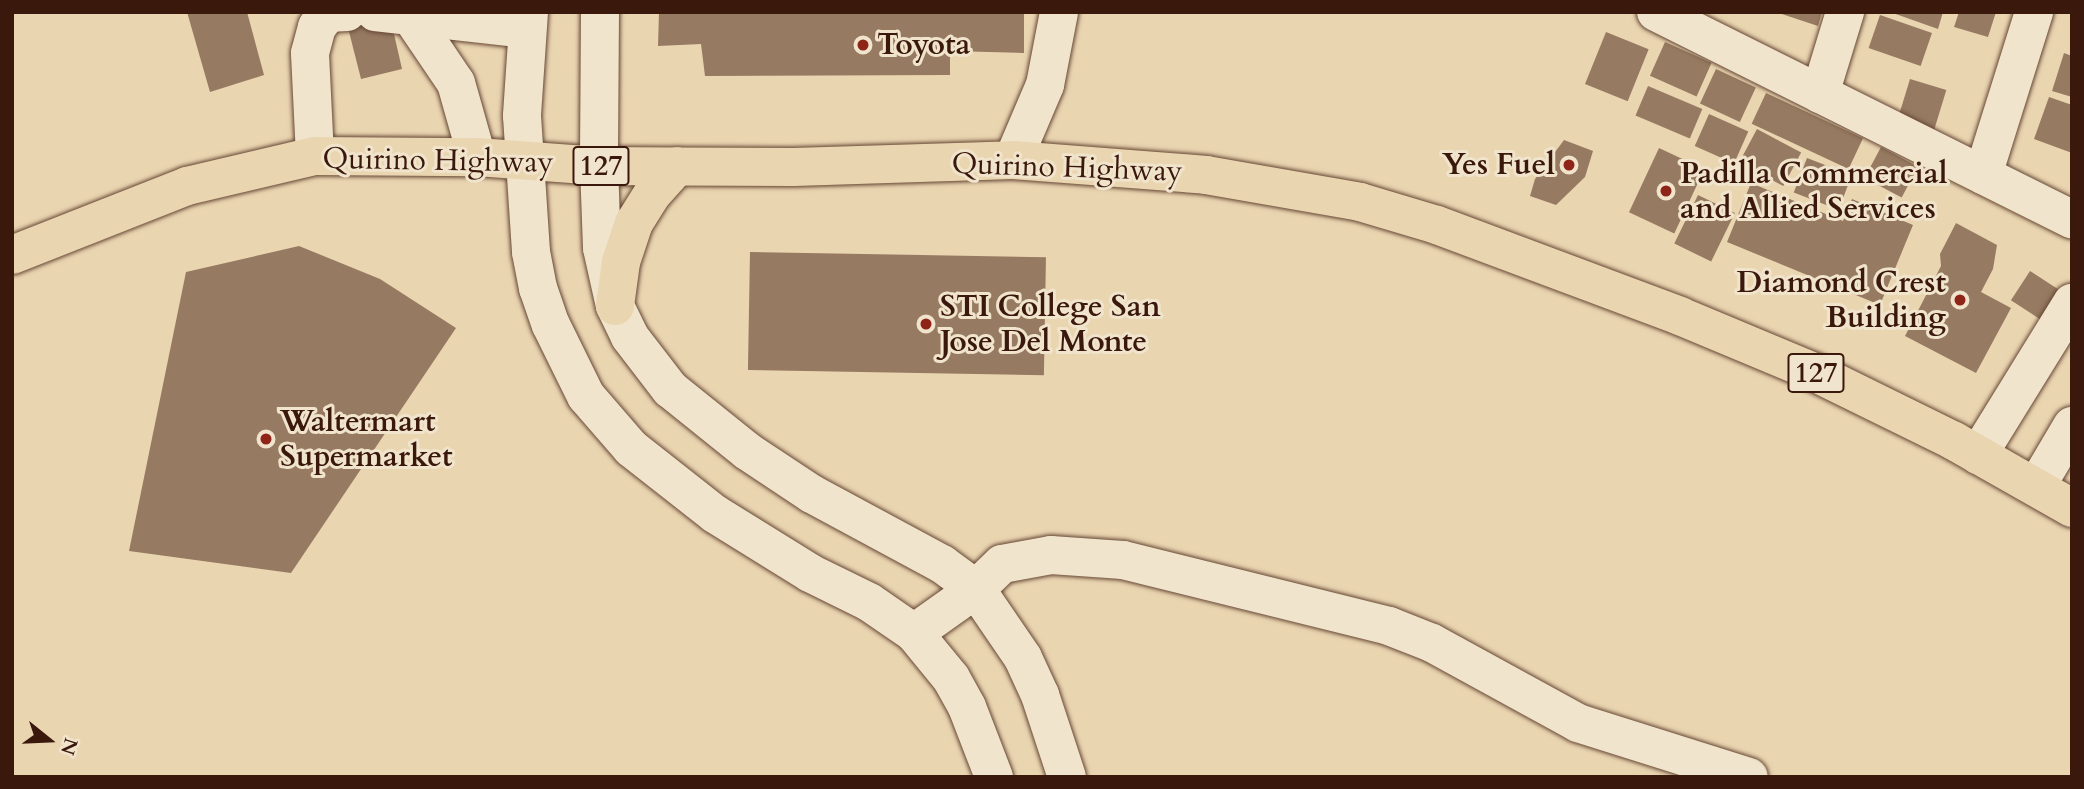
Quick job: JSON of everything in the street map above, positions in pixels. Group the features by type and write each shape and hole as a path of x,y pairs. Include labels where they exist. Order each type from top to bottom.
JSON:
{"main road":[{"name":"Quirino Highway","path":"12,255 187,186 315,156 477,157 598,166 794,167 1013,160 1206,175 1360,202 1437,225 1680,316 1814,372 1978,455 2072,508"},
{"path":"615,306 621,262 634,223 653,193 677,166"}],"street":[{"path":"315,156 310,53 317,27 328,13 346,12"},
{"path":"600,12 598,166 602,248 615,306 629,337 670,388 747,451 812,494 942,564 976,589 1023,658 1040,695 1067,777"},
{"path":"1013,160 1045,85 1059,12"},
{"path":"1656,12 2072,219"},
{"path":"1820,94 1845,12"},
{"path":"1983,174 2034,12"},
{"path":"393,15 528,21 522,116 531,252 538,288 567,361 586,396 631,448 715,514 810,573 869,602 914,633 951,678 967,707 994,777"},
{"path":"393,15 456,83 477,157"},
{"path":"1978,455 2072,303"},
{"path":"2036,487 2072,426"},
{"path":"914,633 976,589 1002,564 1051,555 1123,560 1389,626 1432,643 1578,723 1749,777"}],"building":[{"path":"187,12 247,12 264,75 210,92"},
{"path":"344,12 389,12 402,69 361,79"},
{"name":"Toyota","path":"659,12 1024,12 1024,53 950,51 950,75 705,76 701,44 658,46"},
{"path":"1776,12 1822,12 1818,26"},
{"path":"1890,12 1943,12 1938,29"},
{"path":"1959,12 1996,12 1988,37 1954,27"},
{"path":"1880,15 1932,33 1921,66 1869,48"},
{"path":"1606,32 1649,49 1628,101 1585,84"},
{"path":"1665,42 1712,63 1697,97 1650,76"},
{"path":"2064,53 2072,56 2072,97 2052,91"},
{"path":"1716,69 1756,88 1740,122 1700,103"},
{"path":"1910,79 1946,90 1934,129 1898,118"},
{"path":"1648,86 1702,109 1690,139 1635,115"},
{"path":"1766,93 1863,138 1849,169 1752,124"},
{"path":"2049,97 2072,105 2072,153 2034,139"},
{"path":"1709,114 1748,131 1734,163 1695,146"},
{"path":"1757,129 1801,152 1783,186 1739,163"},
{"path":"1564,140 1593,151 1585,177 1556,205 1530,196 1535,179"},
{"path":"1881,147 1918,167 1902,198 1865,178"},
{"name":"Padilla Commercial and Allied Services","path":"1659,148 1704,169 1674,233 1629,212"},
{"path":"1807,158 1852,175 1839,210 1794,193"},
{"path":"1751,183 1843,221 1852,199 1913,225 1880,305 1727,242"},
{"path":"1698,195 1735,213 1711,262 1674,244"},
{"name":"Diamond Crest Building","path":"1956,223 1997,245 1993,269 1981,292 2011,308 1976,373 1905,336 1941,266 1940,254"},
{"name":"Waltermart Supermarket","path":"299,246 380,279 456,328 291,573 129,551 186,272"},
{"path":"750,252 1046,257 1044,375 748,370"},
{"path":"2030,271 2064,293 2044,322 2011,300"}],"place":[{"name":"Toyota","path":"863,45"},
{"name":"Yes Fuel","path":"1569,165"},
{"name":"Padilla Commercial and Allied Services","path":"1666,191"},
{"name":"Diamond Crest Building","path":"1960,300"},
{"name":"STI College San Jose Del Monte","path":"926,324"},
{"name":"Waltermart Supermarket","path":"266,439"}]}
